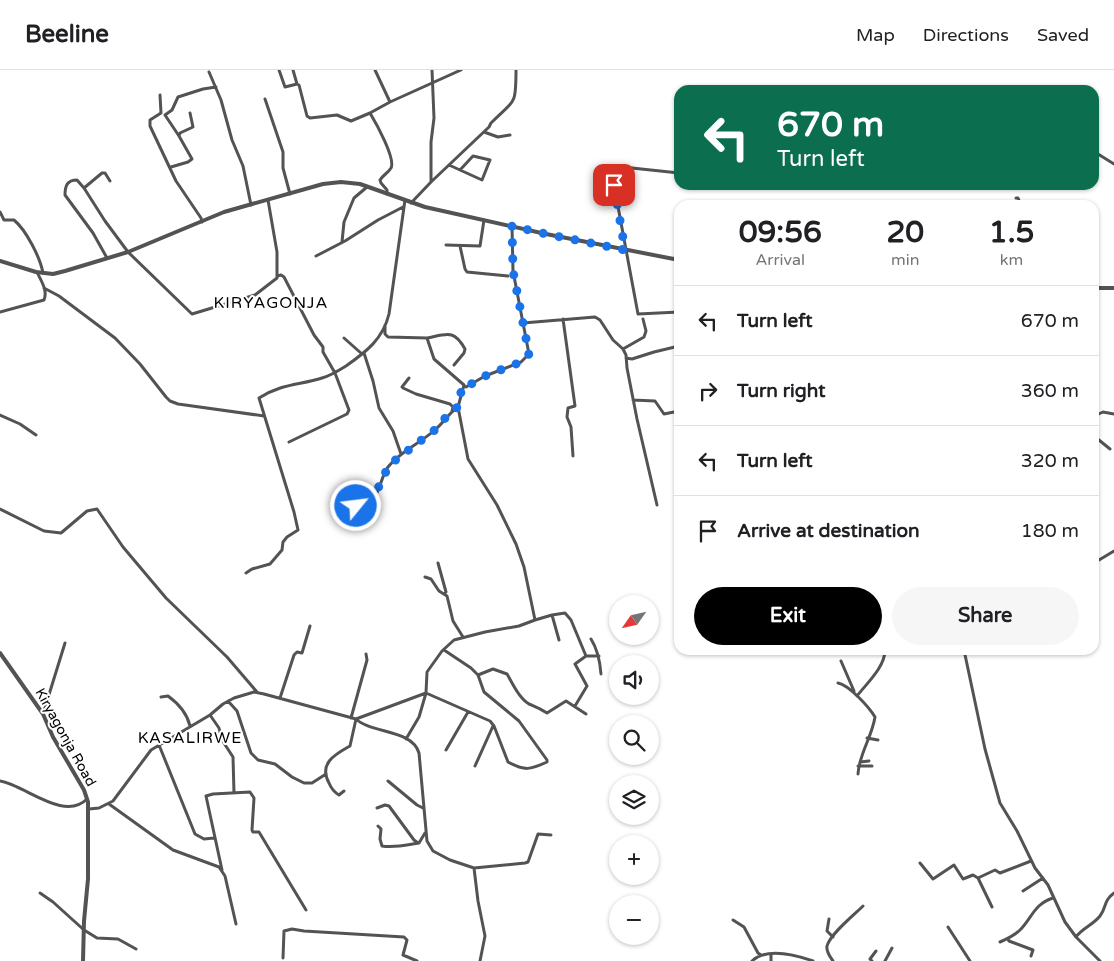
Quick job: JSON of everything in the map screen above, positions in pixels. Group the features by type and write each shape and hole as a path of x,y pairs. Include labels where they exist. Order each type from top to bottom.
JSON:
{"street":[{"path":"279,70 285,87 297,84"},
{"path":"293,70 309,118 337,115 351,121 461,70"},
{"path":"375,70 390,102"},
{"path":"430,182 434,118 432,70"},
{"path":"412,202 430,182 484,132 491,122 514,102 516,70"},
{"path":"210,72 224,108 232,140 243,166 251,205"},
{"path":"171,167 192,159 165,115 172,110 178,97 216,87"},
{"path":"160,95 161,113 150,120 149,123 175,179 202,222"},
{"path":"265,100 285,157 284,170 290,194"},
{"path":"179,136 180,133 194,127 190,113"},
{"path":"370,113 388,149 392,162 391,168 380,180 387,190 387,194"},
{"path":"484,132 498,138 510,135"},
{"path":"1099,155 1114,164"},
{"path":"449,165 460,170 482,180 490,160 473,156 460,170"},
{"path":"674,172 611,167 638,314 674,312"},
{"path":"84,188 102,173 105,173 110,181"},
{"path":"107,258 93,233 65,195 67,183 70,180 77,180 84,188 128,252 192,314 257,295 262,289 276,280 277,252 268,200"},
{"path":"0,261 36,272 53,274 128,252 224,212 332,182 350,183 367,187 412,202 546,234 674,259"},
{"path":"342,242 344,222 354,198 367,187"},
{"path":"1016,198 1019,200"},
{"path":"246,573 252,569 270,564 282,550 284,542 298,530 259,400 261,397 287,385 323,378 335,373 373,345 389,314 405,200"},
{"path":"316,256 404,207"},
{"path":"0,212 4,220 14,220 24,232 42,264 43,273"},
{"path":"446,245 478,247 482,245 484,220"},
{"path":"464,386 466,387 485,376 521,362 529,354 513,271 512,226"},
{"path":"460,246 467,272 508,276"},
{"path":"0,312 44,300 46,296 44,288 36,272"},
{"path":"277,276 284,277 314,335 323,348 323,352 335,373 348,408 348,414 289,442"},
{"path":"44,288 59,296 115,338 170,400 178,404 264,416"},
{"path":"1099,288 1114,288"},
{"path":"523,323 598,318 613,340 623,349 657,505"},
{"path":"563,319 575,406 568,408 567,417 571,427 570,436 573,456"},
{"path":"623,349 644,337 646,331 644,319"},
{"path":"385,325 385,334 388,337 427,338 452,334 465,349 464,353 454,364"},
{"path":"344,338 363,353 373,381 379,408 393,431 401,454"},
{"path":"427,338 434,360 464,386"},
{"path":"626,358 632,359 674,347"},
{"path":"409,378 402,386 403,388 450,404 453,407 451,411"},
{"path":"464,386 458,407 468,459 497,505 521,557 535,620"},
{"path":"633,400 656,401 664,414 674,412"},
{"path":"339,502 344,505 356,506 372,501 376,497 385,470 401,454 436,429 451,411 458,407"},
{"path":"1099,411 1114,414"},
{"path":"1099,414 1103,412"},
{"path":"0,415 20,424 36,436"},
{"path":"1099,440 1110,450"},
{"path":"0,509 44,531 61,533 87,511 97,509 123,547 170,603 225,655 258,692"},
{"path":"1099,560 1114,551"},
{"path":"438,563 446,592 444,594"},
{"path":"425,577 431,579 439,591 444,594 454,621 463,637"},
{"path":"406,739 419,716 426,693 427,672 454,640 519,626 552,615 565,613 569,616 586,656"},
{"path":"552,615 559,640"},
{"path":"280,698 294,654 296,652 302,653 310,626"},
{"path":"591,639 596,646 599,656 601,674"},
{"path":"43,714 65,643"},
{"path":"356,719 426,693 490,721 494,726 508,762 516,767 530,770 547,762 519,721 484,692 478,676 471,668 444,650"},
{"name":"Kiryagonja Road","path":"0,653 43,714 53,737 87,799 89,809 88,879 84,930 84,961"},
{"path":"351,718 367,660 366,654"},
{"path":"857,696 880,667 885,655"},
{"path":"965,655 985,749 999,799 1031,861 1050,889 1065,922 1076,937 1100,961"},
{"path":"575,706 587,686 575,664 586,656 599,656"},
{"path":"840,661 854,692 875,717 874,726 867,738 858,766 858,774"},
{"path":"478,676 493,669 507,674 520,696 528,703 537,706 547,713 566,701 586,714"},
{"path":"838,683 854,692"},
{"path":"89,809 109,804 117,796 147,754 159,745 210,715 228,701 258,692 356,719 362,724 414,743 418,753 428,844 438,854 474,868 525,863 528,862 538,834 551,835"},
{"path":"160,696 168,696 176,702 186,714 190,726"},
{"path":"228,701 237,711 251,754 258,760 275,764 292,777 304,783 312,783 326,774"},
{"path":"446,750 468,712"},
{"path":"210,715 219,728 222,740 234,757 234,794"},
{"path":"344,791 339,795 336,794 326,778 327,765 330,759 338,752 350,746 356,719"},
{"path":"475,766 494,726"},
{"path":"867,738 878,740"},
{"path":"159,745 195,834 204,839 214,838"},
{"path":"860,762 869,762"},
{"path":"858,766 872,766"},
{"path":"388,780 423,808"},
{"path":"0,781 13,785 54,805 80,805 87,799"},
{"path":"236,924 214,838 206,796 250,792 253,795 252,830 258,832 306,910"},
{"path":"109,804 168,847 209,862 222,870"},
{"path":"377,808 385,805 389,806 418,843"},
{"path":"378,826 381,829 380,839 382,846 399,847 418,843 427,831"},
{"path":"977,878 995,870 1000,873 1031,861"},
{"path":"920,863 933,879 954,865 962,879 972,875 977,878 992,906"},
{"path":"474,868 485,936 480,961"},
{"path":"1023,891 1043,878"},
{"path":"40,893 84,930 97,938 120,939 136,949"},
{"path":"1076,937 1100,915 1107,898 1114,893"},
{"path":"1000,942 1020,931 1035,909 1044,901 1053,898"},
{"path":"832,961 827,949 832,937 863,906"},
{"path":"830,919 827,931 832,937"},
{"path":"733,920 744,927 758,953 761,955"},
{"path":"948,927 970,961"},
{"path":"283,958 284,931 292,929 312,932 404,936 408,940 403,955 417,961"},
{"path":"1008,939 1033,950 1031,956"},
{"path":"885,961 892,948"},
{"path":"872,961 870,959 876,951"},
{"path":"771,954 771,961"},
{"path":"752,961 761,955 771,954 800,957 813,961"},
{"path":"796,961 800,957"}],"district":[{"name":"KIRYAGONJA","path":"271,302"},
{"name":"KASALIRWE","path":"190,737"}],"route":[{"path":"356,506 365,505 372,501 376,497 385,470 389,465 436,429 451,411 458,407 464,386 466,387 485,376 521,362 529,354 513,271 512,226 625,250 614,185"}]}
